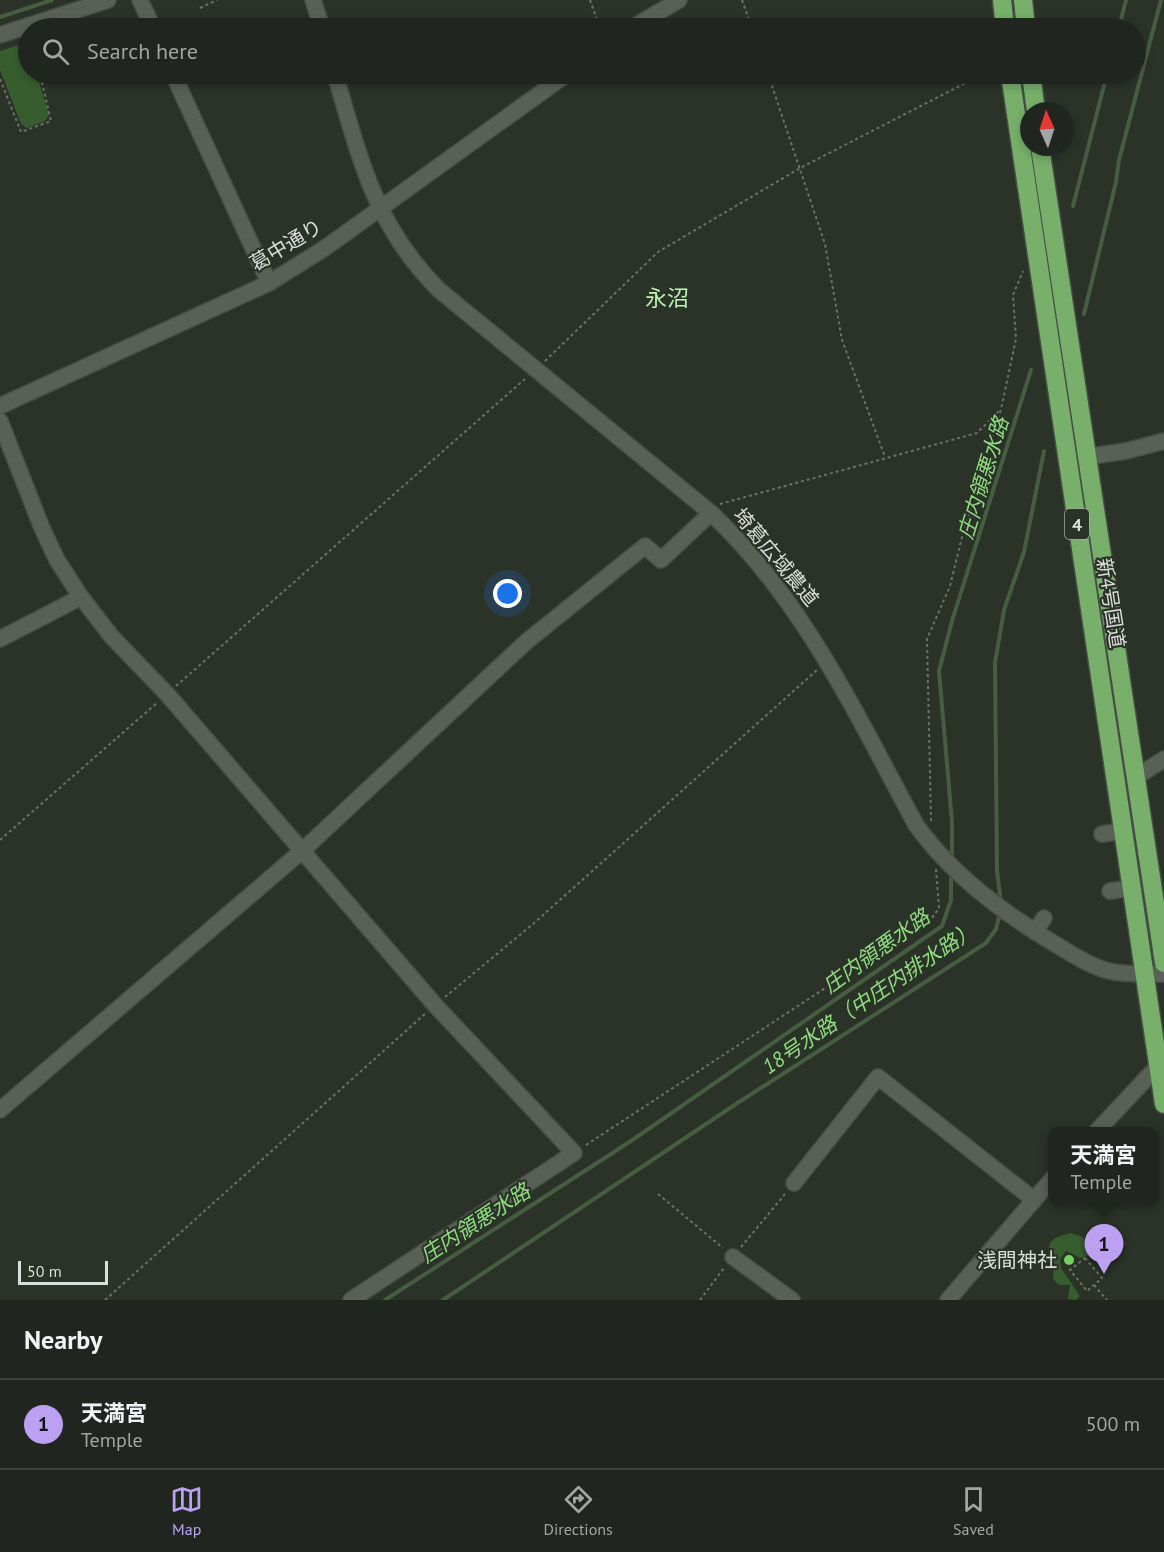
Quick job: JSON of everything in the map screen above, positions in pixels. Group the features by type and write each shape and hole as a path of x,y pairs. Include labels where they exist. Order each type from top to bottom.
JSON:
{"highway":[{"path":"1002,0 1004,18"},
{"path":"1023,0 1025,18"},
{"name":"新4号国道","path":"1011,84 1164,1104"},
{"path":"1032,84 1035,102"},
{"name":"新4号国道","path":"1041,156 1164,963"}],"street":[{"path":"52,18 108,0"},
{"path":"140,0 148,18"},
{"path":"313,0 319,18"},
{"path":"649,18 679,0"},
{"path":"0,35 18,29"},
{"path":"178,84 268,283"},
{"name":"埼葛広域農道","path":"338,84 362,165 380,210 392,232 422,273 711,513 740,540 791,602 828,662 923,836 939,854 984,895 1011,915 1088,963 1104,969 1164,974"},
{"name":"葛中通り","path":"0,406 268,283 326,248 553,84"},
{"path":"0,421 47,539 81,597 112,637 167,694 435,1005 574,1153 351,1300"},
{"path":"1086,457 1126,451 1164,441"},
{"path":"0,1110 303,850 526,642 645,546 661,560 711,513"},
{"path":"0,639 81,597"},
{"path":"1136,777 1164,759"},
{"path":"1102,834 1123,831"},
{"path":"1110,891 1132,888"},
{"path":"1035,932 1044,918"},
{"path":"1100,1127 1158,1066"},
{"path":"794,1183 878,1077 1033,1199"},
{"path":"948,1300 1048,1183"},
{"path":"733,1257 792,1300"}],"path":[{"path":"200,8 217,0"},
{"path":"590,0 596,18"},
{"path":"742,0 748,18"},
{"path":"0,79 21,132 51,121 42,84"},
{"path":"772,84 802,167 825,244 842,340 885,457"},
{"path":"0,840 536,369 658,252 802,167 964,84"},
{"path":"923,836 931,830 927,639 950,586 962,537 1001,409 1016,339 1013,295 1022,272 1038,263"},
{"path":"711,513 722,503 740,497 976,433 1001,409"},
{"path":"105,1300 435,1005 533,924 828,662"},
{"path":"574,1153 932,918 939,908 939,854"},
{"path":"700,1300 794,1183"},
{"path":"658,1194 733,1257"},
{"path":"1085,1258 1102,1278 1094,1285 1087,1291 1070,1270 1085,1258"},
{"path":"1094,1285 1107,1300"}],"green space":[{"path":"18,45 18,84 40,84 49,115 45,121 27,128 21,124 0,70 0,51"},
{"path":"1071,1233 1083,1237 1088,1256 1080,1258 1066,1251 1060,1259 1061,1268 1080,1296 1076,1300 1068,1299 1070,1285 1059,1285 1053,1279 1049,1252 1050,1243 1053,1240"}],"waterway":[{"path":"0,17 52,0"},
{"name":"庄内領悪水路","path":"1122,18 1126,0"},
{"name":"18号水路（中庄内排水路）","path":"1146,57 1161,0"},
{"name":"庄内領悪水路","path":"1073,206 1104,84"},
{"name":"18号水路（中庄内排水路）","path":"1084,314 1139,84"},
{"name":"庄内領悪水路","path":"952,858 952,822 939,671 952,621 1031,370"},
{"name":"18号水路（中庄内排水路）","path":"1001,903 997,871 995,663 1004,610 1024,552 1044,451"},
{"name":"庄内領悪水路","path":"385,1300 631,1141 942,926 951,900 951,872"},
{"name":"18号水路（中庄内排水路）","path":"443,1300 736,1104 986,943 996,929 1000,913"}],"place":[{"name":"浅間神社","path":"1069,1260"},
{"name":"天満宮","path":"1104,1274"}],"district":[{"name":"永沼","path":"667,298"}]}
